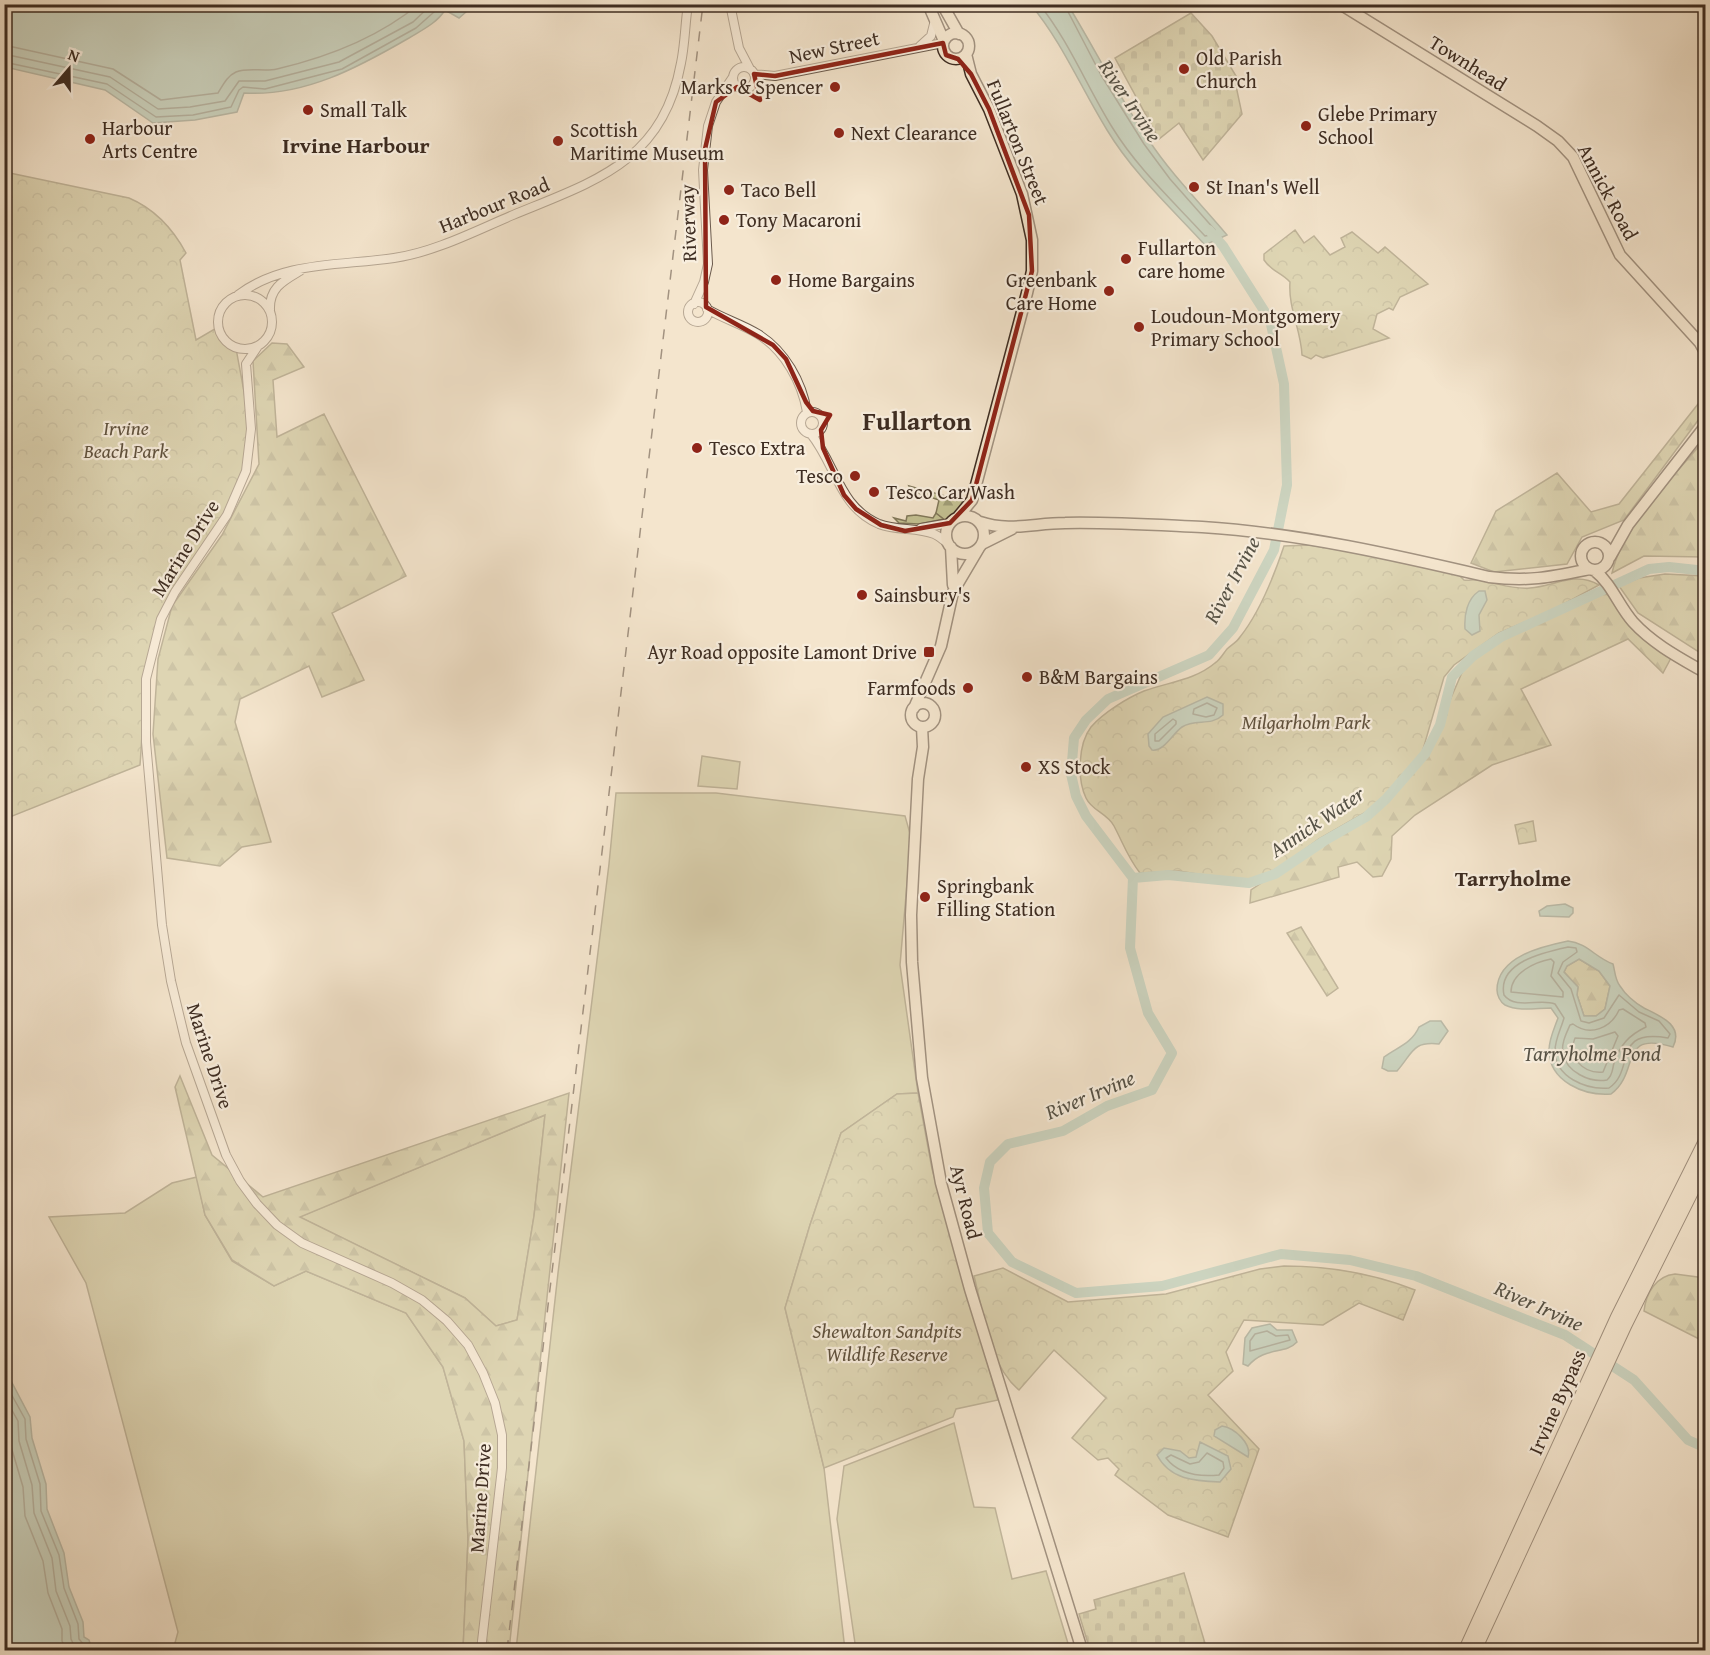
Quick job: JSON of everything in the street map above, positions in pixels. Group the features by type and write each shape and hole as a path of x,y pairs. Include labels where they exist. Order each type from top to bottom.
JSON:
{"highway":[{"name":"Irvine Bypass","path":"1475,1650 1585,1400 1706,1139"},
{"name":"Irvine Bypass","path":"1622,1320 1706,1166"},
{"name":"Irvine Bypass","path":"1465,1650 1520,1531 1585,1400"},
{"path":"1456,1650 1520,1531"},
{"path":"1480,1650 1504,1588"}],"main road":[{"path":"928,4 946,56 962,57 968,42 959,33 942,4"},
{"name":"Townhead","path":"1340,4 1547,132"},
{"path":"943,42 950,34 959,33"},
{"name":"Fullarton Street","path":"962,57 989,109 1022,194 1029,215 1032,260 1027,293 972,500"},
{"name":"Annick Road","path":"1547,132 1573,157 1620,255 1699,341 1705,353 1706,377"},
{"path":"950,546 964,554 1012,529 1047,523 1204,527 1298,538 1418,560 1489,578 1517,581 1544,580 1592,570 1608,560 1628,525 1706,425"},
{"path":"914,708 922,703 929,705 936,714 927,725 913,721 914,708 941,646 953,592 950,546 946,534 954,520 972,500"},
{"path":"953,592 980,546 984,533 972,500"},
{"path":"954,520 971,516 978,521 1012,529"},
{"path":"1571,573 1588,545 1618,534 1628,525"},
{"path":"1597,542 1604,545 1608,560 1607,580"},
{"path":"1581,557 1592,570 1607,580 1633,622 1648,637 1706,673"},
{"path":"929,676 929,705"},
{"name":"Ayr Road","path":"927,725 918,779 911,915 922,1078 941,1183 970,1289 1082,1650"}],"street":[{"name":"Harbour Road","path":"238,295 251,285 279,272 396,258 422,251 582,187 615,170 650,136 670,102 681,62 688,4"},
{"path":"723,95 737,87 749,88 754,84 752,72 741,55 730,4"},
{"path":"919,46 931,36 935,20"},
{"name":"New Street","path":"735,73 752,72 775,76 943,42"},
{"path":"737,87 735,73 741,55"},
{"name":"Riverway","path":"706,308 704,282 708,249 703,170 708,126 716,102 723,95 735,73"},
{"name":"Harbour Road","path":"270,311 270,303 277,286 303,269"},
{"name":"Riverway","path":"694,304 704,282"},
{"path":"238,295 251,295 261,300 270,311 272,324 268,336 246,364 236,349 222,337 217,320 224,304 238,295"},
{"path":"725,320 692,321 689,308 694,304 702,303 725,320 758,333 773,345 790,367 810,412 823,419 821,430 823,448"},
{"path":"701,322 706,318 706,308"},
{"path":"228,344 245,349 258,346"},
{"name":"Marine Drive","path":"246,364 251,429 246,471 227,515 175,592 161,619 146,679 146,742 162,925 171,981 186,1043 226,1155 240,1181 257,1204 277,1225 302,1243 392,1283 422,1300 447,1321 468,1345 483,1373 495,1403 502,1435 502,1468 481,1650"},
{"path":"810,412 801,423 805,431 811,434 823,448 844,495 856,509 881,525 905,531 934,534 950,546"},
{"path":"811,434 821,430"},
{"path":"905,531 954,520"}],"highlighted area":[{"path":"943,43 946,55 958,59 971,74 989,109 1029,215 1032,271 972,500 950,523 905,531 881,525 856,509 844,495 823,448 821,430 830,415 813,411 806,402 786,359 773,345 706,307 705,149 716,102 737,87 760,100 754,74 775,76"}],"green space":[{"path":"1191,13 1212,36 1239,81 1236,86 1242,114 1203,160 1179,123 1159,139 1115,58"},
{"name":"Irvine Beach Park","path":"5,172 129,198 155,214 169,228 186,253 180,260 196,340 218,327 222,337 236,348 246,405 249,448 248,462 235,499 182,576 162,612 151,649 145,687 140,765 5,819"},
{"path":"1295,230 1304,243 1314,236 1330,255 1345,247 1341,238 1352,232 1378,253 1385,247 1428,284 1400,297 1393,310 1389,308 1377,314 1373,329 1389,338 1323,358 1316,355 1311,359 1302,355 1291,301 1290,282 1264,260 1264,254"},
{"path":"272,343 287,344 304,367 273,380 277,437 324,414 406,576 332,613 364,680 322,697 309,666 240,699 235,722 271,842 242,847 220,866 167,858 153,734 158,659 172,606 222,535 259,464 253,361"},
{"path":"1702,399 1705,411 1624,520 1582,537 1567,564 1494,572 1471,563 1496,511 1557,473 1591,512 1619,504"},
{"path":"1705,439 1705,557 1644,556 1612,573 1618,555 1638,519"},
{"path":"909,486 963,501 960,510 945,520 936,513 939,500 912,491"},
{"path":"936,513 944,519 919,524 899,523 894,518 906,521 907,516 916,515 933,518"},
{"name":"Milgarholm Park","path":"1310,545 1393,559 1459,575 1464,580 1478,580 1517,588 1539,587 1573,579 1582,579 1599,585 1549,612 1499,633 1454,665 1444,677 1422,753 1393,788 1366,812 1319,839 1282,866 1254,880 1232,880 1179,871 1140,873 1114,826 1086,798 1081,781 1080,762 1087,734 1102,716 1130,698 1144,691 1190,677 1217,662 1239,639 1254,616 1271,581 1284,546"},
{"path":"1665,574 1705,576 1705,656 1638,613 1619,586 1639,578"},
{"path":"1593,594 1609,594 1671,658 1663,673 1628,639 1521,689 1551,745 1492,765 1415,815 1392,836 1391,859 1382,876 1373,877 1357,862 1338,867 1339,877 1250,903 1251,890 1321,843 1376,813 1430,746 1467,661 1537,620"},
{"path":"702,756 740,762 737,789 698,786"},
{"path":"616,793 716,793 905,816 911,837 900,965 918,1093 897,1094 841,1133 785,1308 824,1468 845,1650 516,1650 558,1273"},
{"path":"1533,821 1536,841 1519,844 1515,825"},
{"path":"1301,927 1338,988 1327,996 1287,933"},
{"path":"1579,959 1599,971 1610,986 1605,1009 1596,1016 1584,1016 1577,995 1578,987 1564,972 1567,966"},
{"path":"180,1076 212,1155 263,1197 569,1093 509,1650 463,1650 468,1540 464,1441 443,1367 406,1313 306,1271 274,1286 232,1260 205,1215 175,1087","holes":["545,1115 534,1216 517,1320 496,1326 465,1298 300,1217"]},
{"name":"Shewalton Sandpits Wildlife Reserve","path":"918,1093 932,1169 998,1400 956,1409 953,1417 824,1468 785,1308 841,1133 897,1094"},
{"path":"545,1115 534,1216 517,1320 496,1326 465,1298 299,1217"},
{"path":"197,1177 205,1215 232,1261 274,1286 306,1271 406,1313 443,1367 464,1441 468,1540 463,1650 173,1650 178,1632 86,1283 49,1217 125,1213 172,1183"},
{"name":"Shewalton Sandpits Wildlife Reserve","path":"1284,1266 1318,1267 1351,1272 1383,1279 1415,1290 1403,1320 1359,1303 1323,1325 1244,1320 1226,1352 1233,1371 1208,1395 1259,1449 1228,1537 1168,1515 1115,1475 1119,1469 1108,1458 1098,1460 1072,1438 1106,1398 1054,1350 1019,1390 1000,1367 994,1353 984,1322 974,1276 1003,1268 1068,1302 1166,1294 1260,1269"},
{"path":"1675,1274 1705,1278 1705,1342 1644,1311 1653,1286 1662,1278"},
{"path":"954,1423 974,1507 995,1508 1012,1579 1046,1571 1070,1650 856,1650 837,1519 844,1466"},
{"path":"1184,1573 1207,1650 1090,1650 1079,1614 1096,1609 1094,1600"}],"water":[{"path":"5,4 474,5 459,18 445,10 434,22 409,38 330,78 288,90 244,93 237,112 195,120 153,123 105,90 5,67"},
{"path":"1031,5 1068,5 1137,123 1157,152 1227,235 1205,245 1140,176 1117,146 1062,50"},
{"path":"1479,591 1485,591 1487,600 1479,615 1480,631 1472,635 1465,629 1465,618 1469,603"},
{"path":"1207,697 1223,704 1223,715 1213,721 1187,724 1160,748 1152,750 1149,746 1148,734 1163,717"},
{"path":"1565,904 1573,908 1573,913 1569,917 1540,916 1539,911 1547,906"},
{"name":"Tarryholme Pond","path":"1575,942 1613,964 1617,981 1630,998 1669,1022 1673,1027 1676,1039 1673,1047 1655,1043 1644,1044 1637,1049 1620,1085 1611,1094 1590,1092 1570,1085 1555,1071 1549,1046 1558,1018 1551,1008 1510,1007 1505,1005 1498,996 1499,978 1513,961 1535,950 1558,943","holes":["1579,959 1599,971 1610,986 1605,1009 1596,1016 1584,1016 1577,995 1578,987 1564,972 1567,966"]},
{"path":"1430,1021 1441,1021 1448,1031 1439,1044 1418,1046 1397,1071 1382,1068 1384,1057 1409,1041 1419,1027"},
{"path":"1270,1324 1277,1330 1292,1330 1297,1342 1287,1348 1261,1356 1248,1366 1243,1364 1245,1338 1252,1328"},
{"path":"5,1364 9,1369 8,1375 30,1417 32,1438 46,1484 47,1509 64,1553 69,1587 83,1622 84,1637 89,1640 91,1646 88,1650 5,1650"},
{"path":"1222,1426 1241,1437 1249,1452 1248,1457 1214,1436 1215,1430"},
{"path":"1200,1442 1228,1456 1231,1469 1220,1482 1184,1478 1169,1470 1157,1455 1164,1448 1180,1451 1189,1458 1196,1457"}],"waterway":[{"name":"River Irvine","path":"1209,230 1223,246 1270,320 1284,384 1287,485 1274,550 1233,628 1209,655 1108,699 1086,720 1074,738 1071,774 1076,796 1086,816 1133,878 1130,948 1148,1013 1172,1053 1152,1090 1107,1106 1063,1131 1008,1144 990,1162 984,1188 988,1233 1012,1262 1076,1293 1162,1286 1281,1254 1350,1260 1416,1276 1565,1335 1634,1380 1688,1440 1706,1448"},
{"name":"Annick Water","path":"1133,878 1168,875 1249,883 1275,874 1324,841 1366,817 1386,799 1425,754 1440,725 1452,677 1473,656 1501,637 1649,569 1669,567 1706,571"}],"railway":[{"path":"507,1650 703,4"}],"place":[{"name":"Old Parish Church","path":"1184,69"},
{"name":"Marks & Spencer","path":"835,87"},
{"name":"Small Talk","path":"308,110"},
{"name":"Glebe Primary School","path":"1306,126"},
{"name":"Next Clearance","path":"839,133"},
{"name":"Harbour Arts Centre","path":"90,139"},
{"name":"Scottish Maritime Museum","path":"558,141"},
{"name":"St Inan's Well","path":"1194,187"},
{"name":"Taco Bell","path":"729,190"},
{"name":"Tony Macaroni","path":"724,220"},
{"name":"Fullarton care home","path":"1126,259"},
{"name":"Home Bargains","path":"776,280"},
{"name":"Greenbank Care Home","path":"1109,291"},
{"name":"Loudoun-Montgomery Primary School","path":"1139,327"},
{"name":"Tesco Extra","path":"697,448"},
{"name":"Tesco","path":"855,476"},
{"name":"Tesco Car Wash","path":"874,492"},
{"name":"Sainsbury's","path":"862,595"},
{"name":"Ayr Road opposite Lamont Drive","path":"929,652"},
{"name":"B&M Bargains","path":"1027,677"},
{"name":"Farmfoods","path":"968,688"},
{"name":"XS Stock","path":"1026,767"},
{"name":"Springbank Filling Station","path":"925,897"}],"district":[{"name":"Irvine Harbour","path":"356,145"},
{"name":"Fullarton","path":"917,421"},
{"name":"Tarryholme","path":"1513,878"}]}
